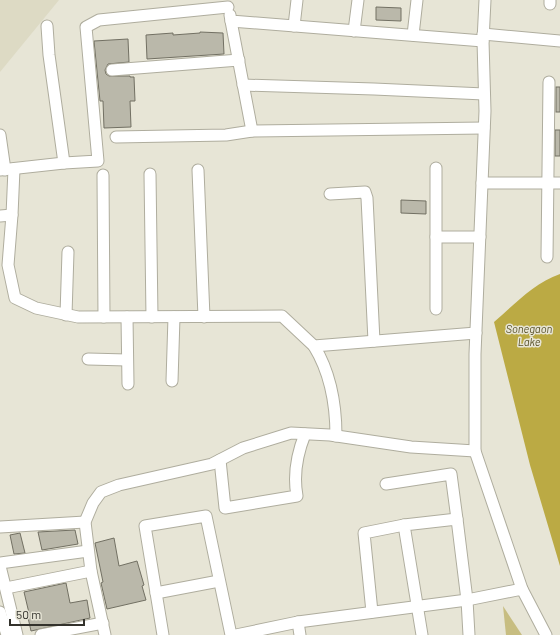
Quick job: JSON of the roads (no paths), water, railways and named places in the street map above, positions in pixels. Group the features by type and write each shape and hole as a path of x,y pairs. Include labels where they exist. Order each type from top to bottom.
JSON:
{"street":[{"path":"294,26 297,0"},
{"path":"354,31 358,0"},
{"path":"413,35 417,0"},
{"path":"485,0 483,38 484,128 476,333 475,452 522,589 546,635"},
{"path":"6,169 98,161 86,27 98,20 227,4 252,131"},
{"path":"231,21 413,35 560,41"},
{"path":"47,26 49,55 64,163"},
{"path":"112,70 238,60"},
{"path":"548,257 549,82"},
{"path":"243,84 484,94"},
{"path":"116,137 226,135 252,131 484,128"},
{"path":"0,135 12,215 4,255 8,265 15,298 36,308 78,317 282,316 314,346 322,358 328,375 336,417 336,436"},
{"path":"436,168 436,309"},
{"path":"198,170 204,317"},
{"path":"150,174 152,317"},
{"path":"103,175 104,317"},
{"path":"482,183 560,183"},
{"path":"330,194 365,192 367,198 374,341"},
{"path":"0,216 12,215"},
{"path":"436,237 480,237"},
{"path":"66,315 68,252"},
{"path":"127,317 128,384"},
{"path":"172,381 174,317"},
{"path":"314,346 476,333"},
{"path":"88,359 127,360"},
{"path":"105,635 91,571 85,522 93,503 101,492 118,485 212,464 243,448 291,433 336,436 411,447 475,452"},
{"path":"220,460 225,508 297,496 294,481 299,449 305,434"},
{"path":"386,484 451,474 467,600 469,635"},
{"path":"163,635 145,526 206,516 231,635"},
{"path":"372,612 364,533 404,525 457,519"},
{"path":"0,527 85,522"},
{"path":"404,525 422,635"},
{"path":"17,635 0,564 88,551"},
{"path":"6,588 91,571"},
{"path":"156,593 220,581"},
{"path":"236,635 298,622 467,600 522,589"},
{"path":"0,612 6,635"},
{"path":"298,622 300,635"},
{"path":"41,635 103,623"}],"water":[{"name":"Sonegaon Lake","path":"560,274 560,566 530,465 494,322 533,288"}]}
